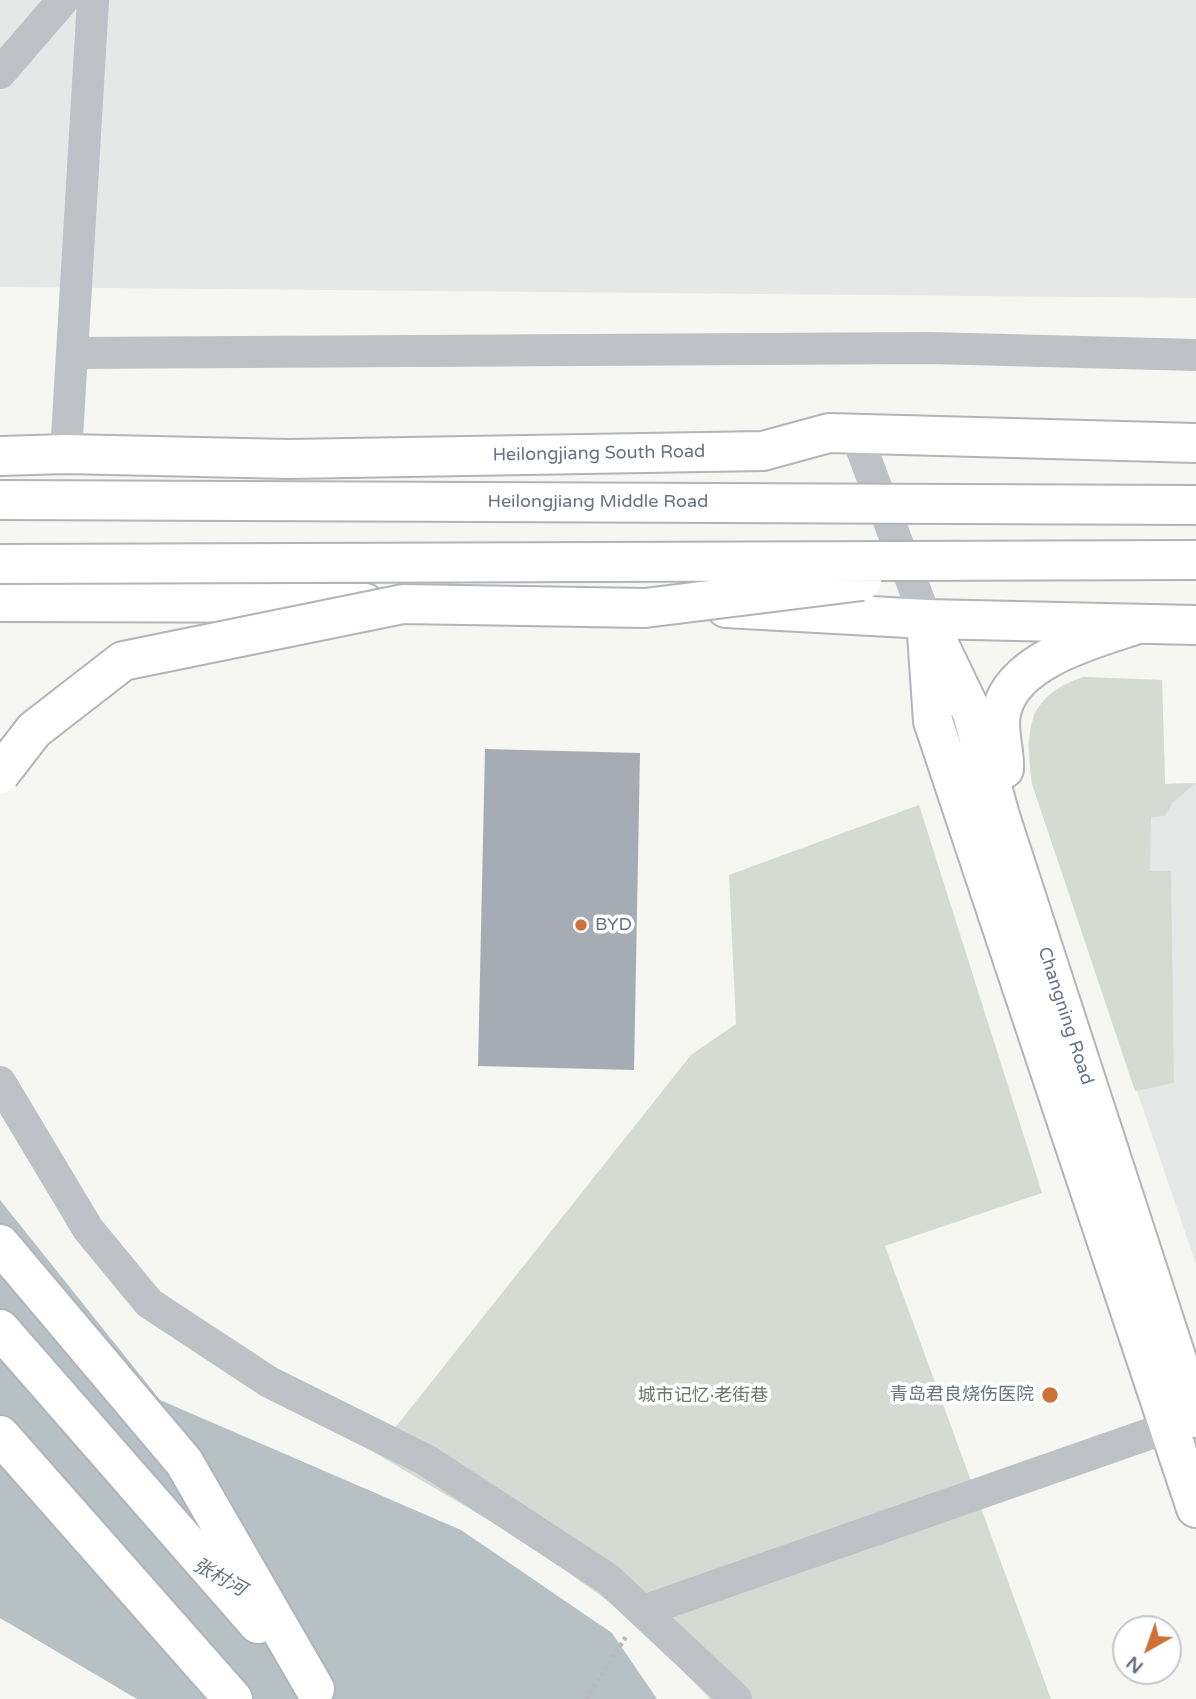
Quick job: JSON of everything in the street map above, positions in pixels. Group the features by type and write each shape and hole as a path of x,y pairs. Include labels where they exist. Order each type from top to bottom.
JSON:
{"main road":[{"name":"Heilongjiang South Road","path":"0,456 66,454 289,459 763,451 829,433 1196,443"},
{"name":"Heilongjiang Middle Road","path":"0,499 1196,505"},
{"path":"0,564 1196,560"},
{"path":"0,621 69,623 403,604 645,608 824,587 981,561"},
{"path":"0,602 639,603 926,619 1196,625"},
{"path":"0,774 34,730 123,661 403,604"},
{"name":"Changning Road","path":"926,619 933,721 1189,1417"},
{"name":"Changning Road","path":"926,619 972,713 1000,816 1189,1417 1196,1508"},
{"path":"1000,816 1004,764 1002,709 1013,687 1031,671 1067,648 1140,624"},
{"path":"5,1247 184,1462 319,1694"},
{"path":"0,1329 319,1694"},
{"path":"2,1437 233,1699"}],"street":[{"path":"0,73 63,0"},
{"path":"66,454 93,0"},
{"path":"72,353 930,348 1196,355"},
{"path":"856,434 926,619"},
{"path":"0,1082 88,1229 149,1303 268,1382 426,1460 608,1579 736,1699"},
{"path":"643,1611 1189,1417"}],"path":[{"path":"586,1699 643,1611"}],"shaded area":[{"path":"0,0 1196,0 1196,298 0,287"},
{"path":"1083,677 1162,680 1165,784 1196,783 1196,1264 1032,784 1028,744 1034,713 1048,695 1064,684"}],"green space":[{"path":"1083,677 1162,680 1165,784 1196,783 1173,802 1165,816 1151,817 1150,871 1171,871 1174,1083 1135,1091 1032,784 1029,747 1034,718 1050,695"},
{"name":"城市记忆·老街巷","path":"919,805 1042,1193 885,1246 1051,1699 710,1699 629,1616 521,1539 375,1453 691,1055 736,1024 729,875"}],"water":[{"name":"张村河","path":"0,1200 160,1400 461,1530 612,1633 657,1699 137,1699 0,1618"}],"building":[{"path":"485,749 640,753 634,1070 478,1066"}],"place":[{"name":"BYD","path":"581,925"},
{"name":"青岛君良烧伤医院","path":"1050,1395"}]}
